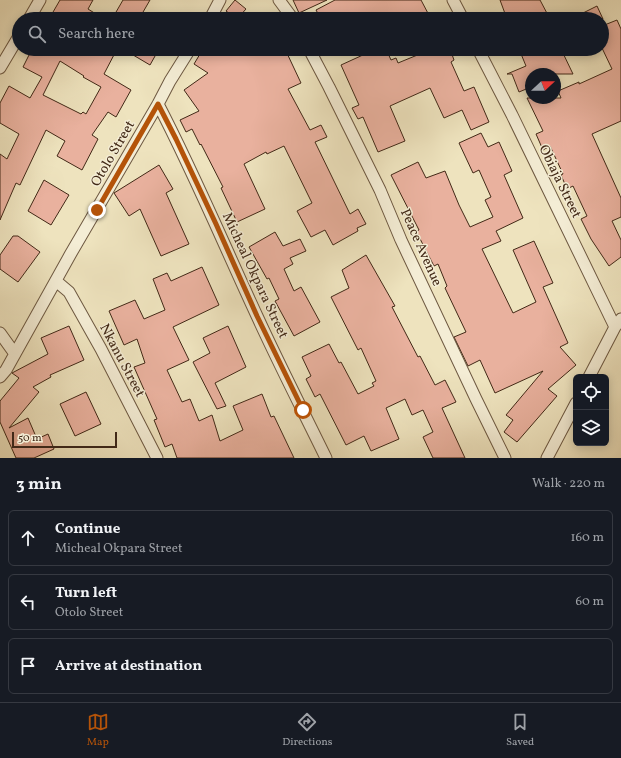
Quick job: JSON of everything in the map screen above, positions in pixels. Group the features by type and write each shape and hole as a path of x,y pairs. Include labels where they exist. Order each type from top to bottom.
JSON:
{"street":[{"path":"33,12 40,0"},
{"path":"214,12 220,0"},
{"path":"279,0 288,12"},
{"path":"453,0 459,12"},
{"path":"0,68 12,48"},
{"name":"Otolo Street","path":"0,377 6,370 56,280 186,56"},
{"name":"Peace Avenue","path":"313,56 380,190 415,269 505,458"},
{"name":"Obiaja Street","path":"482,56 618,323"},
{"name":"Micheal Okpara Street","path":"158,104 180,146 257,316 326,458"},
{"name":"Nkanu Street","path":"56,280 69,292 73,298 157,458"},
{"path":"591,374 618,323"},
{"path":"0,333 15,354"},
{"path":"547,458 573,409"}],"building":[{"path":"60,0 93,0 88,9 93,12 53,12"},
{"path":"123,0 150,0 143,12 116,12"},
{"path":"235,0 246,9 243,12 226,11"},
{"path":"293,0 327,0 301,12 299,12"},
{"path":"335,0 421,0 427,12 317,12 316,10"},
{"path":"500,0 540,0 546,12 504,12"},
{"path":"597,6 600,12 585,12"},
{"path":"617,20 621,29 621,121 592,134 621,198 621,217 612,221 621,240 621,257 609,266 591,239 581,219 587,216 573,186 567,189 561,175 563,174 550,146 543,150 536,134 543,131 530,104 561,104 561,90 579,82 579,84 612,69 606,56 609,56 609,23"},
{"path":"28,56 113,56 104,74 131,90 116,117 108,112 92,135 98,139 82,170 57,156 65,141 46,130 20,185 16,183 0,220 0,154 7,159 19,134 0,123 0,103 9,86 30,98 42,77 23,67","holes":["60,61 84,76 83,77 101,87 86,114 83,112 81,114 43,95"]},
{"path":"135,56 155,56 150,65"},
{"path":"199,56 288,56 301,83 288,89 310,130 321,125 327,137 315,142 350,214 358,209 366,224 357,228 358,231 333,245 325,230 311,237 297,211 312,203 284,146 267,154 266,152 244,164 265,209 237,222 221,188 223,187 201,144 200,145 192,129 186,132 180,120 199,111 184,90 208,73 194,64"},
{"path":"361,56 389,56 391,60 396,58 398,63 415,56 453,56 454,60 451,62 464,91 474,87 489,122 471,130 462,110 444,118 430,88 390,106 405,141 378,152 363,117 358,119 352,108 359,105 341,65"},
{"path":"522,56 564,56 573,74 561,74 561,68 525,68 525,90 519,92 512,74 507,74 526,66"},
{"path":"481,133 488,147 499,142 512,171 504,175 523,218 496,231 501,241 482,249 513,313 536,302 513,250 534,241 553,283 543,287 568,343 560,347 576,365 548,389 557,396 517,442 504,432 513,420 506,415 543,371 495,393 480,360 468,366 454,337 466,332 445,288 447,286 438,264 434,266 416,231 419,230 391,175 418,162 426,178 445,171 470,227 493,217 485,200 491,197 479,170 473,173 459,143"},
{"path":"159,165 173,189 166,193 189,244 161,256 140,209 129,216 114,193"},
{"path":"44,180 69,195 51,225 28,211"},
{"path":"275,232 283,246 300,239 306,251 290,258 293,264 284,269 294,291 301,287 320,322 294,336 275,301 279,299 269,278 267,279 249,247"},
{"path":"13,236 18,236 40,252 18,282 0,269 0,255"},
{"path":"366,255 395,306 392,307 418,357 420,356 435,385 445,380 456,402 442,408 465,458 433,458 423,437 433,432 423,410 412,415 405,399 386,408 399,439 371,451 364,436 346,445 320,394 315,397 306,379 311,376 302,357 329,344 339,363 341,362 358,394 374,386 372,383 376,381 361,348 358,350 331,297 349,288 342,270"},
{"path":"202,267 219,305 173,327 189,360 167,370 182,402 190,399 199,421 212,415 220,441 243,430 233,406 262,394 271,417 274,416 294,458 177,458 172,444 165,447 154,420 157,419 134,367 145,363 137,339 124,345 109,311 135,300 144,319 165,310 153,279 167,273 171,281"},
{"path":"69,326 84,360 50,375 51,377 33,387 39,392 9,428 28,418 37,439 48,434 54,449 34,458 16,458 0,422 0,401 19,378 12,373 48,354 41,338"},
{"path":"228,326 246,367 215,383 226,406 217,409 193,362 210,353 203,338"},
{"path":"86,392 101,424 75,436 60,404"}],"route":[{"path":"97,210 158,104 216,224 257,316 303,410"}]}
